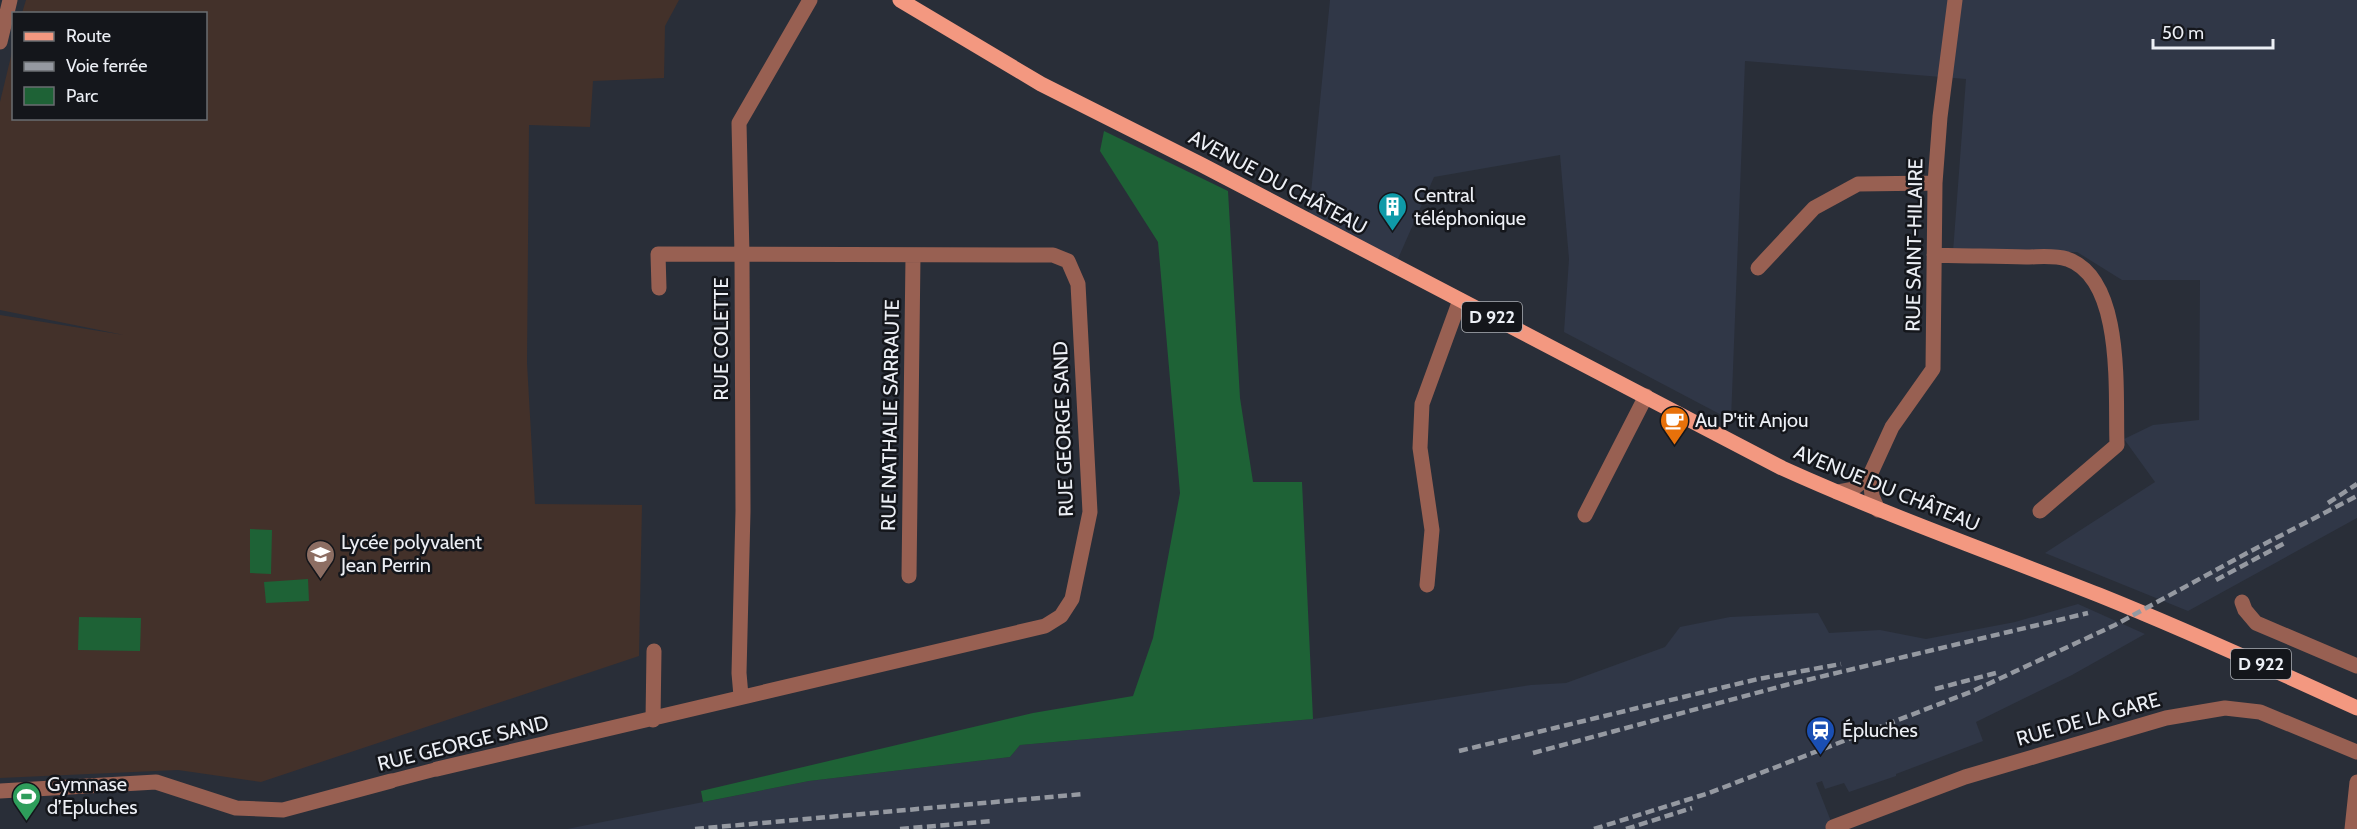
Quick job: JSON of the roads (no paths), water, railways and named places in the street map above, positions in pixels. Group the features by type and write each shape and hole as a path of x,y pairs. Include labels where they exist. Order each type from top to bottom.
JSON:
{"main road":[{"name":"AVENUE DU CHÂTEAU","path":"900,0 1041,84 1782,468 1878,510 2101,596 2357,708"}],"street":[{"path":"0,42 10,0"},
{"name":"RUE COLETTE","path":"741,696 739,674 743,511 739,123 810,0"},
{"name":"RUE SAINT-HILAIRE","path":"1870,475 1892,426 1932,369 1935,183 1940,117 1955,0"},
{"path":"1758,268 1814,208 1858,184 1935,183"},
{"name":"RUE GEORGE SAND","path":"0,790 156,782 236,808 283,810 437,769 1045,626 1061,616 1072,599 1090,512 1078,284 1068,261 1053,255 658,254 658,288"},
{"path":"1934,255 2059,257 2079,266 2089,275 2105,299 2113,340 2117,445 2040,512"},
{"name":"RUE NATHALIE SARRAUTE","path":"909,576 913,256"},
{"path":"1427,585 1432,530 1420,448 1422,404 1460,300"},
{"path":"1586,515 1646,396"},
{"path":"1837,492 1853,489 1870,475"},
{"path":"1870,475 1872,496 1878,510"},
{"path":"2242,602 2245,610 2256,623 2357,666"},
{"path":"653,720 654,651"},
{"name":"RUE DE LA GARE","path":"1833,827 1965,777 2166,718 2225,708 2260,712 2357,752"},
{"path":"2352,829 2357,782"}],"railway":[{"path":"2328,503 2357,484"},
{"path":"1594,829 1709,793 1973,691 2115,625 2357,496"},
{"path":"2216,580 2285,543"},
{"path":"1533,753 1786,685 2088,613"},
{"path":"1459,751 1758,679 1841,664"},
{"path":"1935,689 1996,673"},
{"path":"695,829 1084,794"},
{"path":"1626,829 1692,808"},
{"path":"900,829 993,821"}],"place":[{"name":"Central téléphonique","path":"1393,232"},
{"name":"Au P'tit Anjou","path":"1674,446"},
{"name":"Lycée polyvalent Jean Perrin","path":"320,580"},
{"name":"Épluches","path":"1821,756"},
{"name":"Gymnase d’Epluches","path":"26,822"}]}
